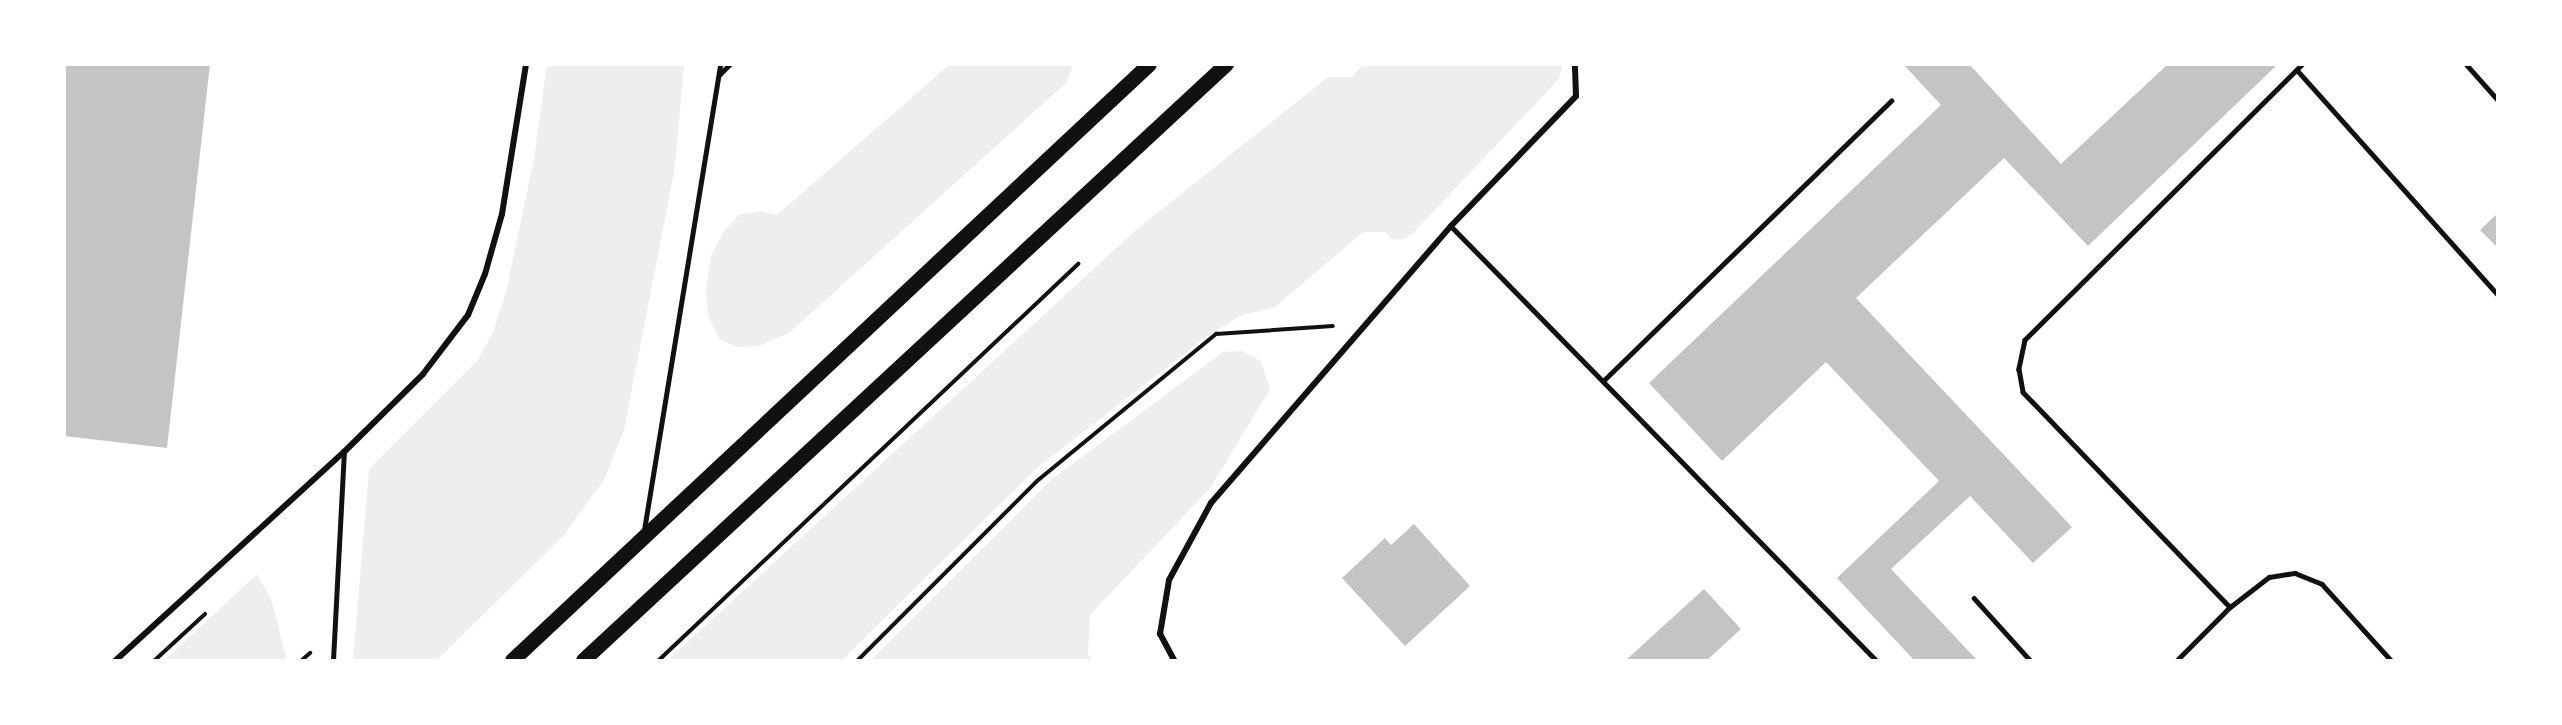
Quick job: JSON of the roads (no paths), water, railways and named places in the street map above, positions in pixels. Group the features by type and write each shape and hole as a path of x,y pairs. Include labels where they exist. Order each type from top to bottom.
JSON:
{"main road":[{"path":"512,660 1149,64"},
{"path":"583,660 1226,64"}],"street":[{"path":"116,660 344,452 423,374 468,315 486,274 502,214 526,64"},
{"path":"1174,660 1160,634 1169,580 1211,503 1451,226 1576,96 1575,64"}],"lane":[{"path":"643,536 720,64"},
{"path":"718,75 730,64"},
{"path":"2230,607 2023,392 2019,369 2025,340 2303,64"},
{"path":"2466,64 2498,100"},
{"path":"2297,70 2498,295"},
{"path":"1602,381 1891,101"},
{"path":"1451,226 1876,660"},
{"path":"333,660 344,452"},
{"path":"2177,660 2230,607 2269,577 2295,573 2322,584 2391,660"},
{"path":"1974,598 2030,660"}]}
